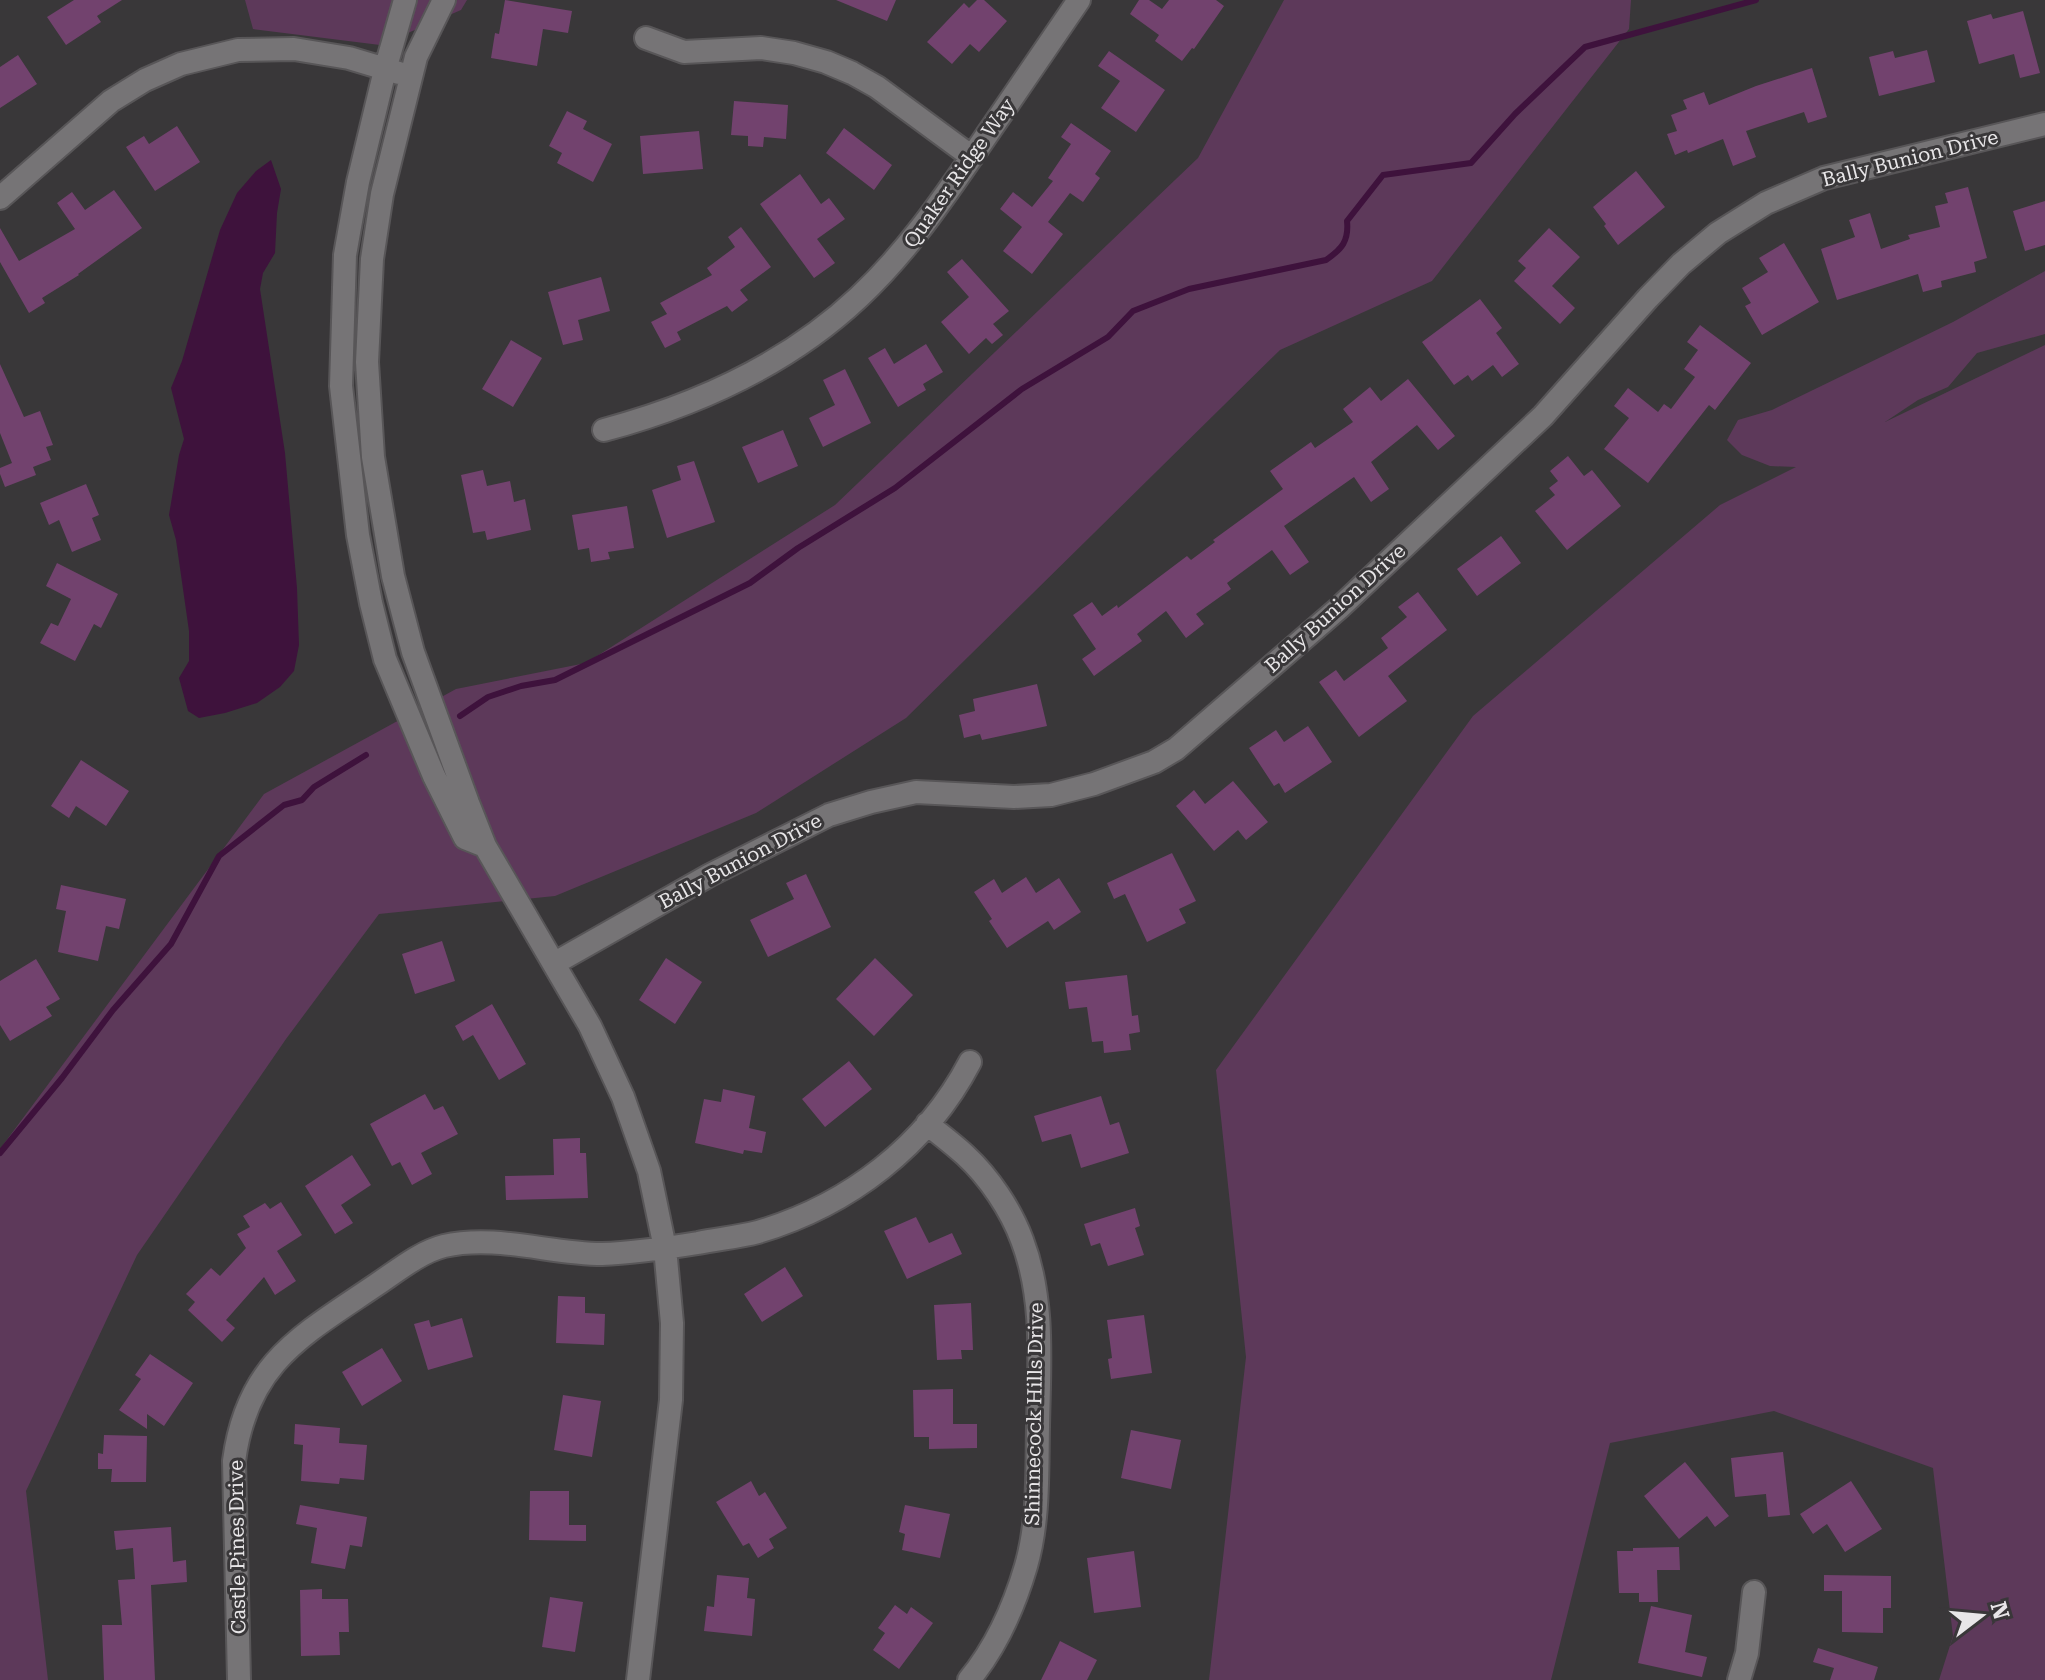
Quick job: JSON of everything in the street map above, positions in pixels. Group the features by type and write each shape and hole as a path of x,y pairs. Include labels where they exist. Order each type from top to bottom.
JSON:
{"street":[{"path":"405,0 358,182 345,255 341,386 356,520 385,659 434,776 465,838 485,846"},
{"path":"444,0 416,57 382,194 372,259 367,362 373,457 393,576 413,652 485,846 590,1026 623,1097 649,1171 665,1248 672,1323 671,1400 638,1680"},
{"name":"Quaker Ridge Way","path":"604,430 644,419 721,389 770,363 816,333 858,298 897,259 926,223 1079,0"},
{"path":"646,38 684,52 761,48 826,62 877,87 972,157"},
{"path":"0,198 111,101 145,80 181,64 238,50 294,49 349,58 412,76"},
{"name":"Bally Bunion Drive","path":"555,963 710,875 829,815 916,792 1014,797 1051,795 1094,784 1154,762 1176,749 1339,608 1543,416 1648,298 1681,264 1718,233 1766,203 1824,178 2045,124"},
{"name":"Castle Pines Drive","path":"239,1680 234,1461 237,1437 256,1387 272,1365 307,1332 418,1257 443,1246 478,1242 600,1254 665,1248 756,1232 814,1212 844,1196 902,1152 955,1090 970,1062"},
{"name":"Shinnecock Hills Drive","path":"927,1124 967,1156 999,1195 1022,1240 1036,1288 1040,1330 1037,1507 1027,1565 1009,1614 981,1665 969,1680"},
{"path":"1739,1680 1747,1653 1754,1592"}],"shaded area":[{"path":"245,0 467,0 461,10 380,45 253,29"},
{"path":"1284,0 1631,0 1629,29 1432,281 1280,350 906,718 756,813 555,896 379,914 286,1039 137,1255 26,1491 48,1680 0,1680 0,1149 264,794 456,689 586,663 835,505 1198,158"},
{"path":"271,160 281,189 275,253 263,273 260,289 285,453 299,645 294,671 280,687 257,703 199,718 188,711 179,678 189,661 189,631 176,540 169,515 184,439 171,388 182,361 220,230 237,193 256,171"},
{"path":"2045,271 2045,334 1977,353 1948,387 1918,400 1885,422 2045,345 2045,1680 1939,1680 1953,1636 1933,1468 1774,1411 1610,1443 1551,1680 1209,1680 1246,1357 1216,1070 1473,716 1720,505 1796,467 1770,466 1742,455 1727,440 1738,420 1772,410 1953,322"}],"building":[{"path":"74,0 122,0 97,16 101,22 66,45 47,17"},
{"path":"505,0 572,11 568,33 543,29 537,66 491,58"},
{"path":"836,0 896,0 887,21"},
{"path":"977,0 984,0 1007,21 979,52 970,44 952,64 927,42 964,3 969,8"},
{"path":"1139,0 1149,0 1162,9 1169,0 1216,0 1224,6 1182,61 1155,41 1159,35 1130,14"},
{"path":"2023,11 2040,73 2020,78 2014,54 1979,64 1967,21 1991,14 1993,19"},
{"path":"1927,50 1935,82 1879,96 1869,57 1893,51 1895,58"},
{"path":"1109,51 1165,90 1136,132 1101,108 1120,81 1098,66"},
{"path":"18,55 37,84 0,108 0,67"},
{"path":"1812,68 1827,117 1808,123 1804,112 1746,131 1756,157 1733,166 1723,139 1675,155 1667,134 1677,131 1671,115 1687,109 1683,100 1704,92 1709,105"},
{"path":"734,101 788,105 786,139 764,137 763,147 748,146 748,136 731,135"},
{"path":"567,111 587,121 583,129 612,144 593,182 557,163 562,153 549,146"},
{"path":"1071,123 1111,151 1095,174 1100,178 1083,202 1070,193 1048,222 1063,234 1032,274 1003,251 1022,227 1000,209 1013,192 1032,207 1053,181 1048,178 1071,144 1061,137"},
{"path":"177,126 200,162 155,191 126,147 144,136 149,144"},
{"path":"844,128 892,165 874,190 826,153"},
{"path":"699,131 703,169 643,174 640,136"},
{"path":"1636,171 1665,207 1618,245 1593,207"},
{"path":"800,174 821,204 829,198 845,219 817,239 835,263 814,278 760,204"},
{"path":"1968,187 1987,258 1974,262 1976,272 1941,281 1942,287 1923,292 1918,274 1837,300 1821,249 1855,237 1849,220 1870,213 1881,249 1910,239 1908,235 1940,227 1935,206 1948,203 1945,193"},
{"path":"114,190 142,228 42,298 45,303 29,313 0,262 0,228 19,261 75,229 57,203 72,192 85,210"},
{"path":"2045,201 2045,245 2025,251 2013,211"},
{"path":"741,227 771,267 740,290 748,300 732,312 727,306 677,332 681,340 665,348 651,322 667,314 660,303 712,275 707,268 735,247 728,237"},
{"path":"1549,228 1580,257 1552,286 1575,308 1560,324 1514,281 1526,268 1518,261"},
{"path":"1784,243 1819,302 1762,335 1745,306 1751,303 1742,288 1768,272 1759,258"},
{"path":"962,259 1009,311 993,324 1003,335 992,344 986,338 969,354 941,322 969,297 947,272"},
{"path":"601,277 610,311 578,320 583,340 563,345 548,292"},
{"path":"1480,299 1502,328 1496,333 1519,364 1502,377 1493,365 1472,381 1468,375 1454,385 1422,342"},
{"path":"1700,325 1751,363 1715,410 1709,405 1648,483 1604,449 1629,418 1614,406 1628,388 1658,412 1664,404 1671,409 1695,377 1684,369 1698,350 1687,342"},
{"path":"511,340 542,358 513,407 482,389"},
{"path":"926,344 943,372 923,384 926,390 898,407 868,358 885,348 894,364"},
{"path":"0,364 24,417 40,411 53,445 46,447 51,460 33,467 36,475 5,487 0,468 12,463 0,433"},
{"path":"845,369 871,423 823,447 809,418 835,405 823,380"},
{"path":"1408,379 1455,436 1438,450 1417,425 1371,462 1389,489 1371,502 1354,477 1284,526 1309,562 1290,575 1272,550 1227,583 1231,589 1196,614 1204,624 1186,638 1166,611 1137,634 1142,641 1094,676 1082,659 1096,649 1073,615 1092,602 1102,616 1117,605 1118,608 1187,556 1191,560 1283,489 1270,471 1311,442 1315,448 1353,422 1343,409 1370,387 1381,401"},
{"path":"783,430 798,466 758,483 742,447"},
{"path":"1568,456 1584,476 1592,470 1621,506 1567,550 1535,511 1555,495 1549,488 1558,481 1550,471"},
{"path":"694,461 715,522 667,538 652,490 681,480 677,466"},
{"path":"483,470 487,486 510,481 514,502 525,499 531,530 487,540 485,531 473,533 461,475"},
{"path":"86,484 99,515 92,518 101,540 72,552 59,520 49,525 40,503"},
{"path":"627,506 634,548 608,552 610,559 591,562 589,548 578,550 572,515"},
{"path":"1501,536 1521,563 1477,596 1457,569"},
{"path":"57,563 118,594 101,628 94,624 75,661 40,643 51,623 58,626 71,599 46,586"},
{"path":"1418,592 1447,630 1388,676 1407,701 1359,737 1319,682 1336,670 1344,681 1388,648 1381,638 1407,617 1398,607"},
{"path":"1037,684 1047,726 982,740 980,734 964,738 959,715 975,711 973,699"},
{"path":"1308,726 1332,762 1285,793 1279,783 1274,786 1249,748 1276,730 1284,742"},
{"path":"81,760 129,791 106,826 76,806 69,818 51,806"},
{"path":"1233,781 1268,822 1246,840 1238,830 1214,851 1176,806 1194,790 1205,804"},
{"path":"1172,853 1196,901 1179,909 1186,923 1147,942 1125,894 1114,899 1107,883"},
{"path":"806,874 831,927 768,957 750,920 794,899 786,883"},
{"path":"1026,877 1036,893 1059,878 1081,912 1054,930 1048,921 1007,948 974,892 994,879 1002,893"},
{"path":"61,885 126,899 119,929 106,926 98,961 58,952 66,911 56,909"},
{"path":"442,941 455,981 415,994 402,954"},
{"path":"666,958 702,982 675,1024 639,1000"},
{"path":"875,958 913,995 874,1036 836,999"},
{"path":"36,959 60,999 46,1007 52,1016 10,1041 0,1025 0,981"},
{"path":"1127,975 1132,1016 1138,1015 1140,1032 1129,1034 1131,1050 1104,1053 1103,1041 1092,1042 1087,1007 1069,1009 1065,982"},
{"path":"492,1004 526,1064 499,1080 473,1035 463,1041 455,1026"},
{"path":"849,1061 872,1089 825,1127 802,1099"},
{"path":"723,1089 755,1096 749,1128 766,1132 762,1153 744,1150 743,1154 695,1143 704,1099 721,1102"},
{"path":"425,1094 434,1110 443,1106 458,1134 421,1153 432,1174 412,1185 400,1162 392,1166 370,1124"},
{"path":"1101,1096 1110,1125 1119,1122 1129,1153 1081,1168 1071,1134 1042,1142 1034,1116"},
{"path":"580,1138 580,1153 586,1153 588,1198 506,1200 505,1176 554,1175 553,1139"},
{"path":"352,1155 371,1185 341,1205 353,1223 335,1234 305,1186"},
{"path":"281,1202 302,1235 277,1251 296,1281 275,1295 264,1277 226,1320 235,1328 222,1342 188,1310 195,1302 186,1294 211,1268 220,1276 246,1248 237,1234 250,1227 243,1216 265,1203 270,1209"},
{"path":"1135,1208 1140,1226 1135,1228 1144,1255 1108,1266 1100,1243 1091,1246 1084,1224"},
{"path":"916,1217 929,1243 952,1233 962,1254 907,1279 884,1231"},
{"path":"785,1267 803,1296 762,1322 744,1294"},
{"path":"558,1296 585,1297 585,1313 605,1314 604,1345 556,1343"},
{"path":"971,1303 973,1350 961,1350 962,1359 937,1360 934,1305"},
{"path":"1144,1315 1152,1373 1111,1379 1108,1359 1112,1358 1107,1320"},
{"path":"462,1318 473,1357 428,1370 414,1324 429,1320 431,1327"},
{"path":"382,1348 402,1381 362,1406 342,1372"},
{"path":"150,1354 193,1383 164,1426 147,1414 147,1429 119,1410 141,1379 135,1375"},
{"path":"953,1389 953,1424 977,1424 977,1448 929,1449 929,1437 914,1437 913,1390"},
{"path":"563,1395 601,1401 592,1457 554,1450"},
{"path":"295,1424 340,1428 339,1443 367,1445 364,1480 340,1478 339,1484 301,1481 303,1445 294,1444"},
{"path":"1131,1430 1181,1440 1171,1489 1121,1478"},
{"path":"104,1435 147,1436 146,1482 111,1482 112,1469 98,1469 98,1453 103,1454"},
{"path":"1783,1452 1790,1515 1768,1517 1766,1494 1735,1497 1731,1458"},
{"path":"1685,1462 1729,1516 1715,1527 1707,1516 1679,1539 1644,1496"},
{"path":"751,1481 759,1496 765,1492 787,1528 769,1539 774,1548 758,1558 749,1543 743,1546 716,1502"},
{"path":"1851,1481 1882,1529 1845,1552 1827,1524 1813,1534 1800,1514"},
{"path":"530,1491 569,1491 569,1525 586,1525 586,1541 529,1540"},
{"path":"300,1505 367,1517 362,1547 350,1545 345,1569 311,1563 317,1528 296,1524"},
{"path":"905,1505 950,1514 940,1558 902,1550 905,1534 899,1532"},
{"path":"171,1527 173,1562 186,1560 187,1582 151,1585 155,1680 104,1680 102,1625 122,1625 118,1580 135,1579 133,1548 116,1550 114,1531"},
{"path":"1679,1547 1680,1570 1657,1570 1658,1602 1639,1602 1639,1593 1619,1593 1617,1551"},
{"path":"1134,1551 1141,1607 1094,1613 1087,1558"},
{"path":"717,1575 749,1578 747,1598 755,1599 752,1636 704,1631 707,1606 714,1607"},
{"path":"1824,1575 1891,1576 1891,1608 1883,1608 1883,1633 1842,1632 1842,1591 1824,1591"},
{"path":"322,1589 322,1599 348,1599 349,1632 339,1632 340,1655 301,1656 300,1590"},
{"path":"550,1597 583,1602 575,1652 542,1647"},
{"path":"895,1605 907,1614 911,1607 933,1623 899,1669 873,1650 885,1633 878,1628"},
{"path":"1651,1606 1692,1615 1685,1652 1707,1657 1702,1677 1638,1663"},
{"path":"1060,1641 1097,1660 1087,1680 1041,1680"},
{"path":"1818,1648 1878,1667 1874,1680 1830,1680 1834,1668 1813,1662"}],"waterway":[{"path":"460,716 488,697 521,686 555,680 750,583 798,548 895,488 1022,389 1108,337 1133,311 1189,289 1326,260 1343,244 1347,221 1383,175 1471,163 1515,114 1585,47 1756,0"},
{"path":"0,1153 113,1010 171,944 219,856 284,805 302,800 314,787 366,755"}]}
